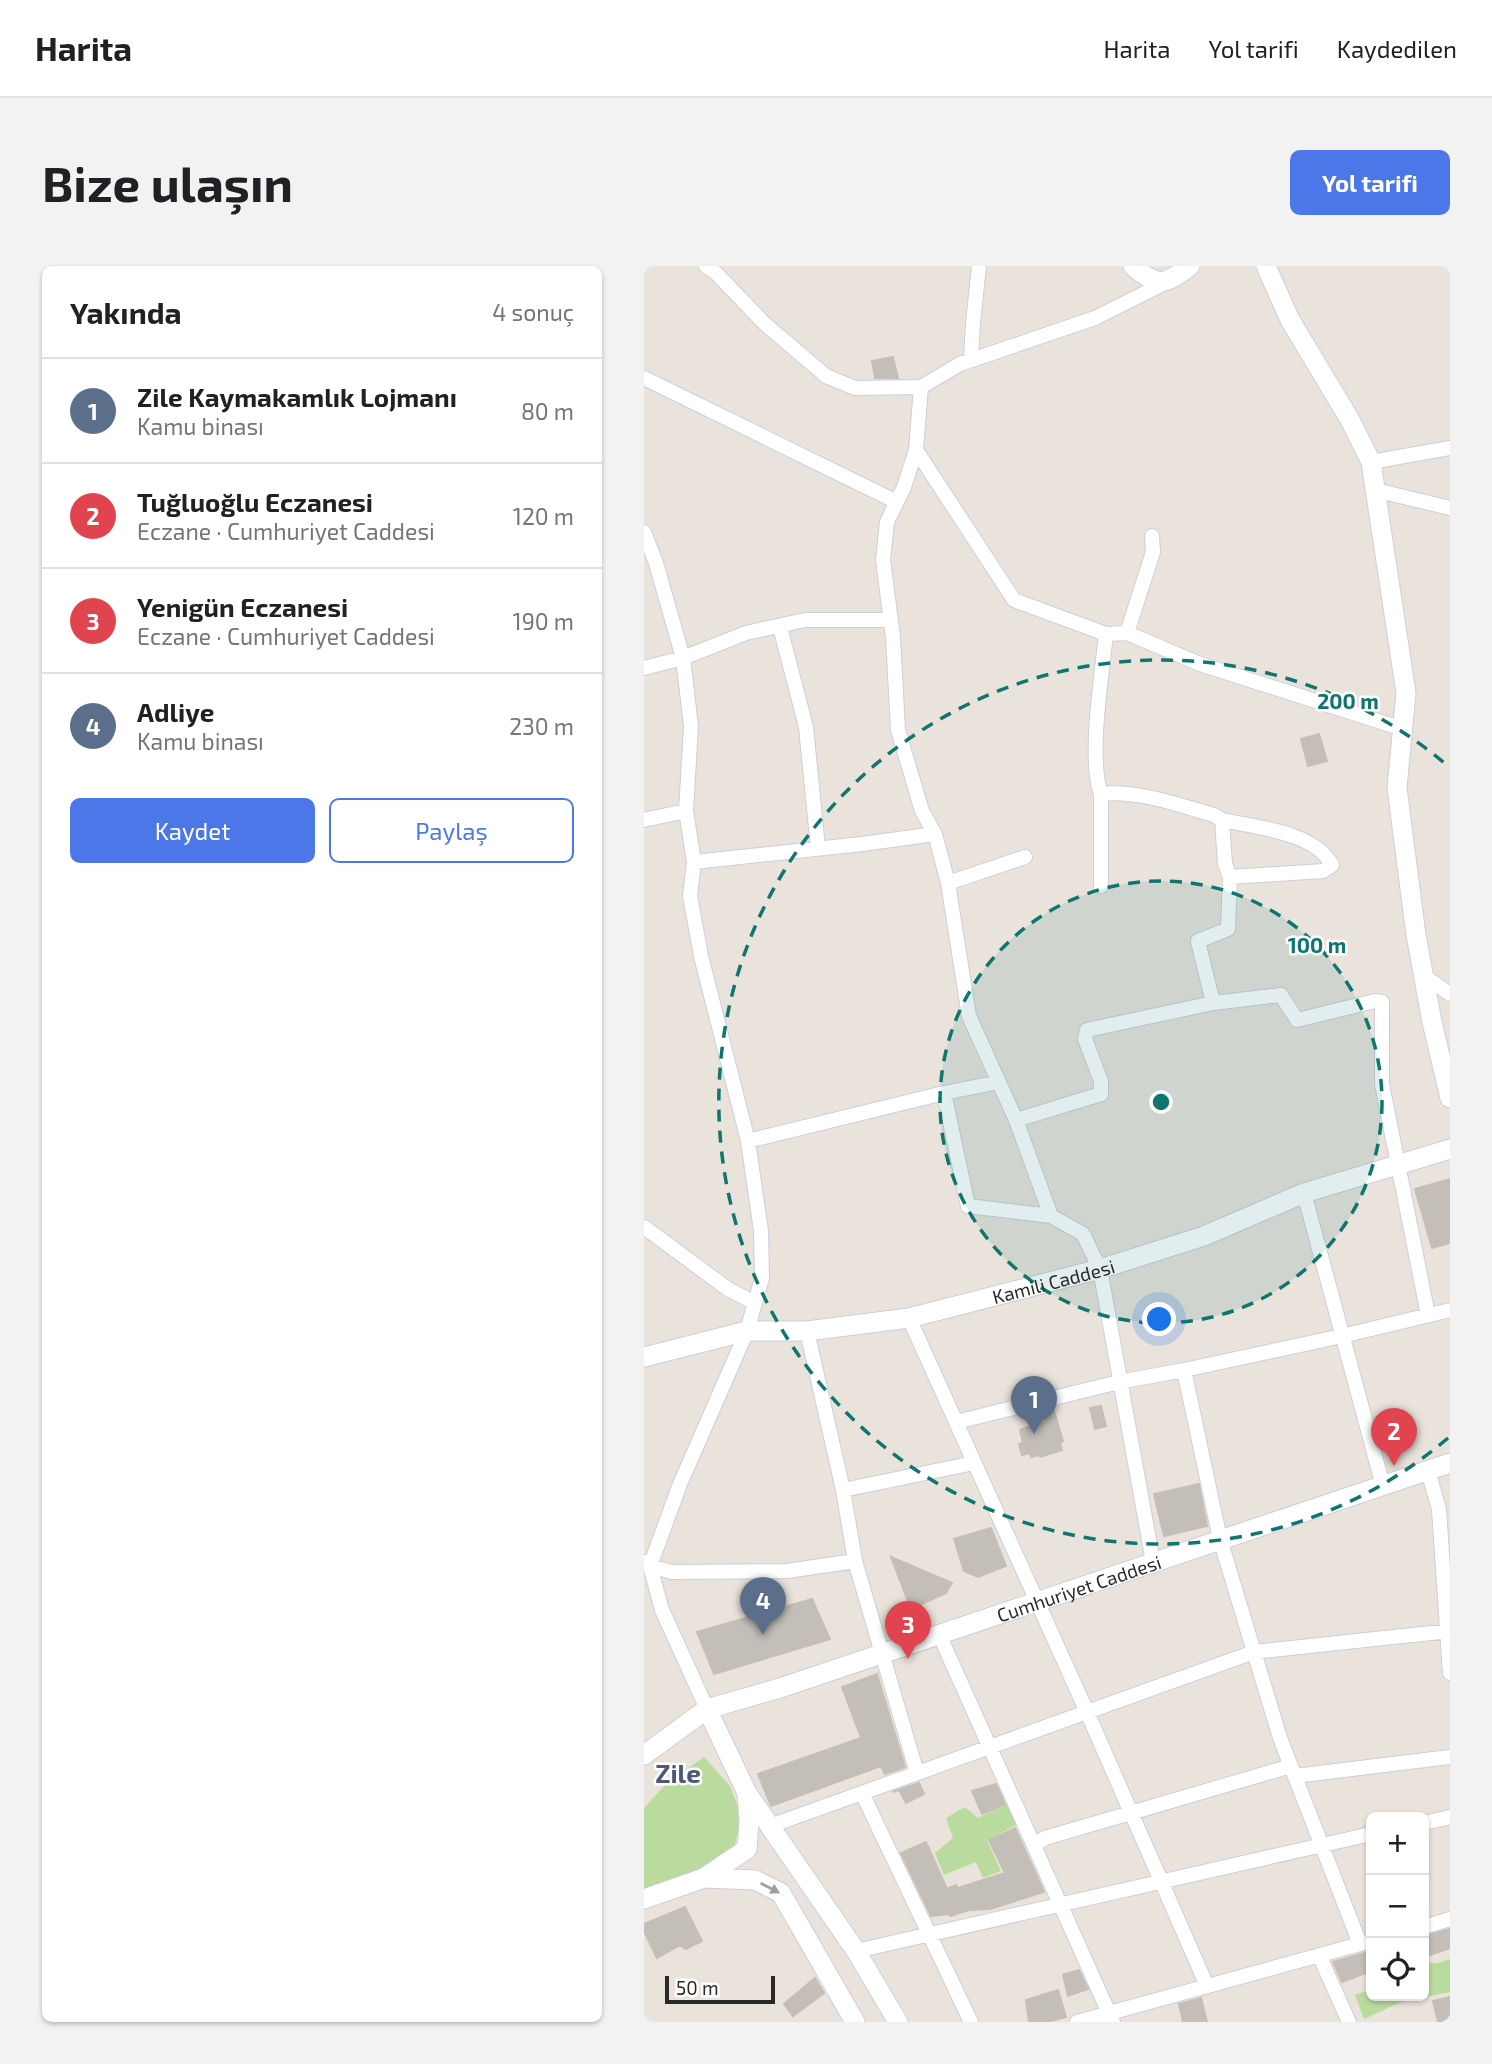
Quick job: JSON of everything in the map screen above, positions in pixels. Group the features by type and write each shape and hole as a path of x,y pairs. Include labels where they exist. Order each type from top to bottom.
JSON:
{"main road":[{"path":"1133,266 1150,280 1168,281 1190,266"},
{"path":"1266,266 1290,320 1350,420 1371,462 1406,693 1396,788 1416,935 1450,1098"},
{"name":"Kamili Caddesi","path":"644,1357 747,1331 807,1331 909,1318 1100,1269 1204,1236 1304,1193 1450,1149"},
{"name":"Cumhuriyet Caddesi","path":"707,1709 780,1688 1450,1463"},
{"path":"644,1755 707,1709 747,1793 856,1951 898,2022"},
{"path":"644,1899 704,1878 747,1849 747,1793"},
{"path":"704,1878 755,1880 781,1893 855,2022"}],"street":[{"path":"706,266 716,272 764,323 826,376 855,388 921,387 960,364 1095,318 1168,281"},
{"path":"971,360 979,266"},
{"path":"644,378 897,502"},
{"path":"921,387 916,450 904,487 887,522 884,560 898,730 922,811 935,834 948,883 969,1016 1016,1120 1051,1216"},
{"path":"1371,462 1450,448"},
{"path":"916,450 1014,600 1106,634 1127,633 1199,664 1403,729"},
{"path":"1375,490 1450,508"},
{"path":"644,532 650,564 683,658 691,726 686,811 694,862 690,896 701,956 748,1141 761,1231 762,1278 747,1331 647,1564 662,1610 707,1709"},
{"path":"1127,633 1153,552 1152,536"},
{"path":"644,668 683,658 746,633 805,620 891,620"},
{"path":"780,627 806,727 818,848"},
{"path":"1101,887 1101,794 1098,786 1096,742 1106,634"},
{"path":"1101,794 1116,793 1159,800 1214,815 1222,820 1298,837 1327,857 1332,865 1323,871 1230,877"},
{"path":"644,820 686,811"},
{"path":"1213,1003 1198,942 1228,929 1230,877 1224,864 1222,820"},
{"path":"694,862 935,834"},
{"path":"948,883 1025,857"},
{"path":"1424,976 1450,994"},
{"path":"1016,1120 1101,1094 1101,1081 1085,1039 1087,1030 1213,1003 1281,995 1297,1020 1375,1001 1382,1002 1382,1084 1428,1315"},
{"path":"748,1141 999,1082"},
{"path":"944,1093 968,1206 1051,1216 1083,1234 1100,1269 1153,1562"},
{"path":"1304,1193 1383,1486"},
{"path":"644,1227 728,1289 755,1303"},
{"path":"956,1422 1119,1381 1185,1370 1450,1310"},
{"path":"909,1318 1208,1986"},
{"path":"807,1331 843,1490 855,1560 917,1773"},
{"path":"1077,2022 1110,2018 1208,1986 1365,1943 1321,1845 1280,1738 1220,1539 1185,1370"},
{"path":"843,1490 974,1463"},
{"path":"1428,1471 1439,1509 1450,1673"},
{"path":"647,1564 672,1572 787,1571 855,1560"},
{"path":"770,1826 1254,1652 1448,1631"},
{"path":"939,1634 1110,2018"},
{"path":"1034,1845 1045,1838 1132,1813 1293,1771 1450,1757"},
{"path":"862,1793 971,2022"},
{"path":"1429,1822 1450,1817"},
{"path":"856,1951 1366,1835"},
{"path":"1429,1925 1450,1919"},
{"path":"1319,1955 1349,2022"}],"green space":[{"path":"704,1757 730,1786 742,1818 734,1847 708,1868 644,1891 644,1808 667,1783"},
{"path":"1010,1802 1022,1826 1014,1826 987,1840 1001,1871 983,1878 976,1862 944,1875 935,1853 953,1838 946,1818 965,1807 978,1818"},
{"path":"1450,1959 1450,1992 1429,1996 1429,1963"},
{"path":"1366,1991 1366,2001 1406,2001 1364,2019 1355,1995"}],"building":[{"path":"893,357 898,378 875,378 872,361"},
{"path":"1319,734 1327,761 1308,766 1301,739"},
{"path":"1450,1179 1450,1243 1432,1248 1415,1189"},
{"path":"1101,1406 1106,1426 1095,1429 1090,1408"},
{"path":"1053,1408 1063,1441 1060,1442 1062,1450 1040,1457 1031,1457 1030,1453 1022,1455 1019,1444 1023,1443 1020,1430 1045,1421 1042,1411"},
{"path":"1199,1484 1207,1526 1164,1536 1154,1494"},
{"path":"991,1528 1006,1566 978,1577 964,1571 954,1539"},
{"path":"891,1557 952,1583 946,1593 911,1609"},
{"path":"812,1599 830,1639 714,1674 697,1632"},
{"path":"877,1674 905,1767 885,1774 881,1766 771,1806 758,1774 861,1738 842,1687"},
{"path":"919,1783 924,1794 906,1803 899,1790 892,1792"},
{"path":"996,1784 1005,1804 982,1814 972,1791"},
{"path":"1015,1828 1044,1892 990,1909 969,1910 950,1916 931,1916 901,1853 926,1842 947,1889 956,1885 958,1888 1005,1873 989,1840"},
{"path":"685,1907 702,1941 686,1949 680,1945 657,1958 644,1931 644,1924"},
{"path":"1450,1929 1450,1948 1429,1955 1429,1935"},
{"path":"1366,1952 1366,1973 1342,1982 1333,1962"},
{"path":"1079,1970 1088,1989 1068,1996 1063,1975"},
{"path":"815,1978 824,1993 793,2016 784,2004"},
{"path":"1058,1990 1066,2017 1047,2022 1029,2022 1026,2000"},
{"path":"1450,1997 1450,2022 1438,2022 1433,2001"},
{"path":"1201,1998 1207,2022 1183,2022 1179,2004"}],"place":[{"name":"Zile Kaymakamlık Lojmanı","path":"1034,1434"},
{"name":"Tuğluoğlu Eczanesi","path":"1394,1466"},
{"name":"Adliye","path":"763,1635"},
{"name":"Yenigün Eczanesi","path":"908,1659"}],"district":[{"name":"Zile","path":"678,1772"}]}
